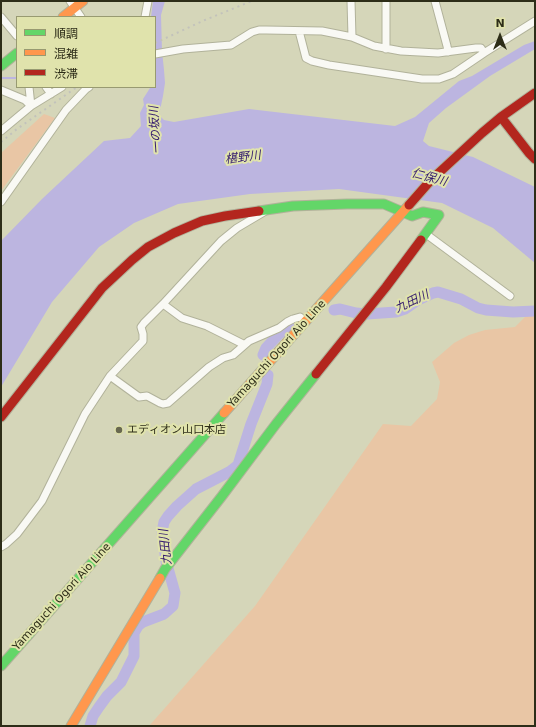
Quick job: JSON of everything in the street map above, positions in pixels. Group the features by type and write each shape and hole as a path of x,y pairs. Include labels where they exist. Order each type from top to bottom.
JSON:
{"street":[{"path":"64,16 72,4 83,1"},
{"path":"145,16 148,1"},
{"path":"351,1 352,38"},
{"path":"386,1 386,49"},
{"path":"435,1 448,52"},
{"path":"72,4 80,16"},
{"path":"1,17 3,25 16,35"},
{"path":"299,31 306,58 312,61 329,65 422,79 440,78 453,74 535,21"},
{"path":"156,54 183,49 231,45 252,32 259,30 322,31 352,38 386,49 424,53 481,48 484,53"},
{"path":"1,66 16,54"},
{"path":"29,88 31,106"},
{"path":"47,88 51,94"},
{"path":"1,131 31,106 60,88"},
{"path":"1,202 66,110 88,88"},
{"path":"1,90 25,100 31,106"},
{"name":"Yamaguchi Ogori Aio Line","path":"1,666 431,180 501,117 535,93"},
{"path":"501,117 535,159"},
{"path":"1,417 102,288 148,247 174,233 202,221 293,206 384,204 404,210 412,216 423,212 438,215 426,234 386,287 276,424 168,566 71,726"},
{"path":"1,547 17,534 42,501 85,414 110,376 143,341 141,327 144,323 221,241 237,228 268,210"},
{"path":"426,234 510,296"},
{"path":"163,304 182,318 207,326 243,344"},
{"path":"110,376 139,397 147,396 160,404 168,403 209,367 223,358 233,355 248,340 279,328 293,319 300,317 305,321"}],"shaded area":[{"path":"44,114 55,118 1,191 1,153"},
{"path":"535,315 535,726 149,726 255,606 383,424 411,426 437,399 440,382 432,362 454,343 469,335 485,330 515,327 526,316"}],"water":[{"path":"153,1 165,1 161,15 165,83 159,115 164,120 174,122 249,109 395,126 415,117 459,81 472,76 524,45 535,41 535,49 490,76 446,108 429,123 423,141 429,146 473,157 535,187 535,263 493,228 442,203 339,189 250,194 178,204 134,223 99,247 52,302 1,387 1,241 42,199 104,141 130,138 141,126 140,113 144,105 143,99 150,88 156,88 156,16 151,16"}],"waterway":[{"path":"1,78 16,78"},
{"name":"九田川","path":"334,310 340,309 367,314 396,312 405,309 418,300 438,292 461,299 478,308 486,310 513,312 535,311"},
{"name":"九田川","path":"263,355 266,348 279,334 289,327"},
{"name":"九田川","path":"90,726 93,716 99,707 107,696 121,682 134,656 134,633 138,626 143,622 164,614 173,606 175,593 166,561 162,532 164,522 177,506 196,489 229,472 238,465 251,424 267,384 268,375"}],"railway":[{"path":"156,43 205,20 252,1"},
{"path":"1,142 76,88"}],"traffic: fast":[{"path":"1,66 16,54"},
{"path":"259,211 293,206 384,204 412,216 423,212 439,215 421,240"},
{"path":"160,578 165,569 316,374"},
{"path":"1,666 224,413"}],"traffic: slow":[{"path":"64,16 83,1"},
{"path":"224,413 409,205"},
{"path":"71,726 160,578"}],"traffic: jam":[{"path":"409,205 431,180 482,133 501,117 535,93"},
{"path":"501,117 535,159"},
{"path":"1,417 102,288 148,247 174,233 202,221 259,211"},
{"path":"316,374 386,287 421,240"}],"place":[{"name":"エディオン山口本店","path":"119,430"}],"water label":[{"name":"一の坂川","path":"156,130"},
{"name":"椹野川","path":"243,158"},
{"name":"仁保川","path":"429,178"}]}
